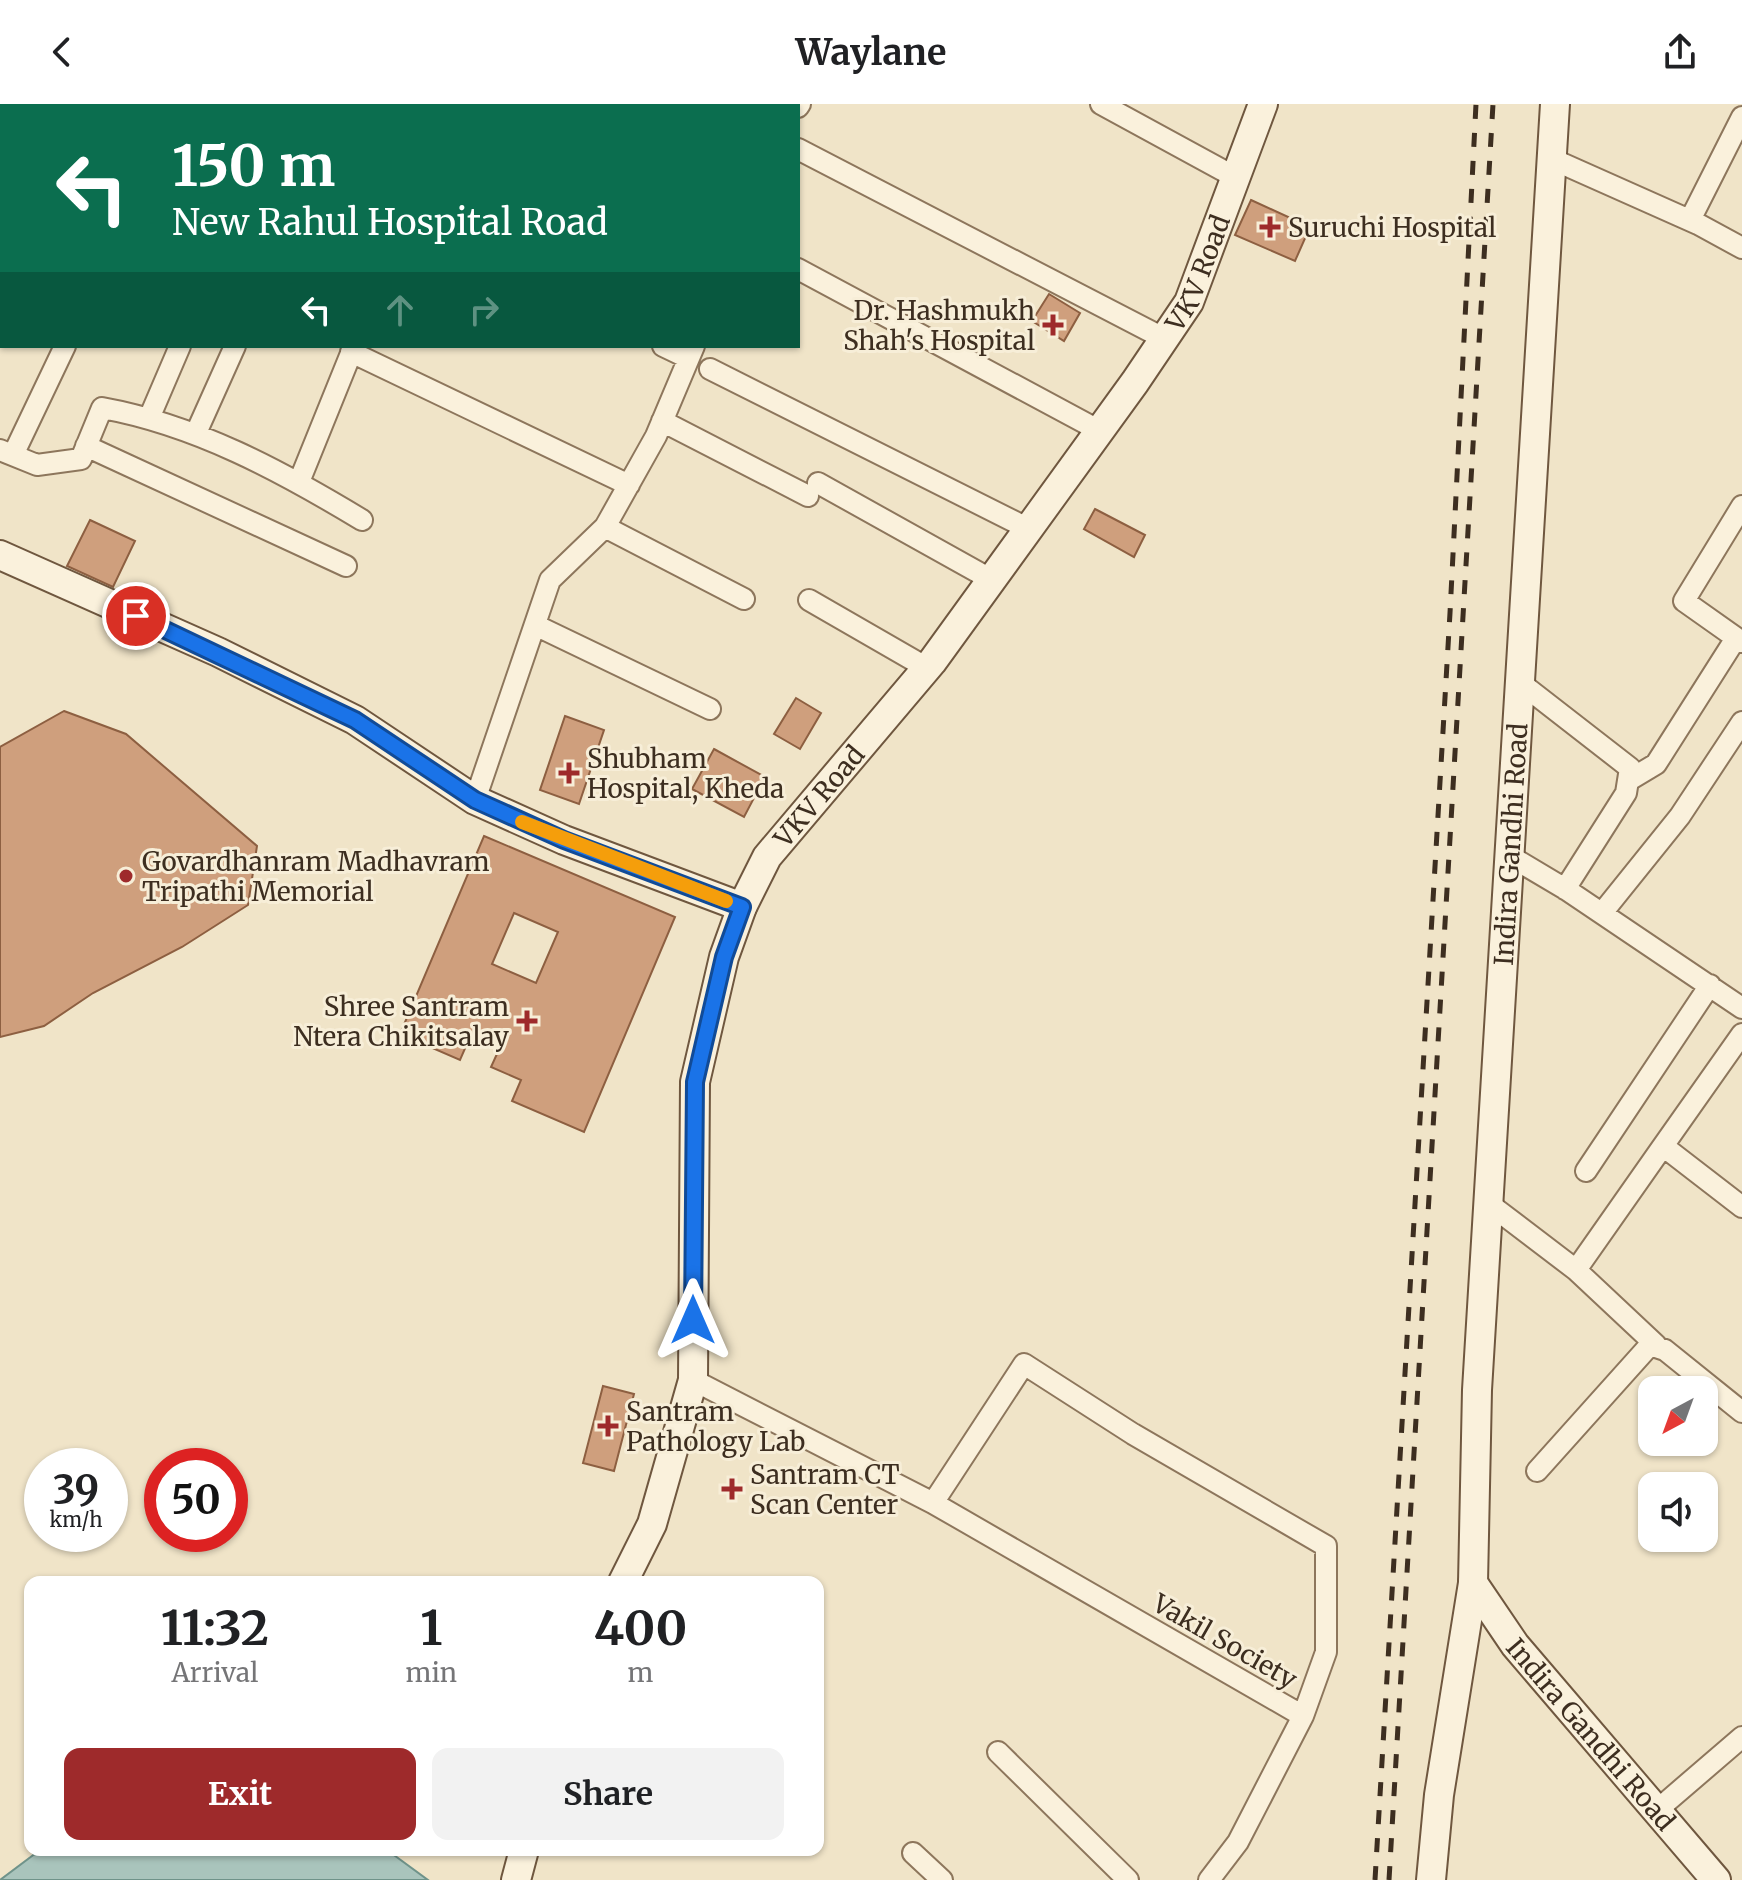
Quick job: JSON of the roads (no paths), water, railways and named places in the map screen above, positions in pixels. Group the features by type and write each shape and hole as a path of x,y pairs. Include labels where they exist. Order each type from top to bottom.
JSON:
{"street":[{"path":"1101,104 1235,177"},
{"name":"VKV Road","path":"626,1576 652,1524 693,1380 695,1082 724,957 742,907 767,857 927,668 1165,339 1189,302 1263,104"},
{"name":"Indira Gandhi Road","path":"1431,1880 1439,1795 1473,1583 1477,1390 1555,104"},
{"path":"1690,220 1742,117"},
{"path":"800,150 1165,339"},
{"path":"1552,159 1690,220 1742,248"},
{"path":"800,270 1100,431"},
{"path":"64,348 6,453 37,465 81,459 102,408 150,416 196,433 299,482 362,520"},
{"path":"150,416 179,348"},
{"path":"196,433 234,348"},
{"path":"299,482 352,349 629,485"},
{"path":"475,800 550,580 605,527 662,421 691,352"},
{"path":"710,369 1029,529"},
{"path":"662,421 813,490 992,580"},
{"path":"86,446 346,566"},
{"path":"1565,889 1631,779 1656,764 1739,640 1684,601 1742,506"},
{"path":"605,527 744,599"},
{"path":"0,555 218,652 355,720 475,800 564,840 742,907"},
{"path":"809,600 927,668"},
{"path":"535,625 710,709"},
{"path":"1518,681 1630,768 1631,779"},
{"path":"1602,913 1680,816 1742,722"},
{"path":"1508,855 1602,913 1742,1008"},
{"path":"1586,1171 1710,985"},
{"path":"1576,1270 1742,1034"},
{"path":"1663,1146 1742,1207"},
{"path":"1488,1203 1576,1270 1656,1345 1742,1412"},
{"path":"1537,1471 1644,1348 1656,1345"},
{"name":"Vakil Society","path":"1024,1364 1133,1434 1326,1546 1326,1652 1303,1716 933,1503 1024,1364"},
{"path":"693,1380 933,1503"},
{"name":"Indira Gandhi Road","path":"1473,1583 1515,1645 1716,1880"},
{"path":"1209,1880 1238,1842 1303,1716"},
{"path":"1656,1811 1742,1737"},
{"path":"998,1752 1128,1880"},
{"path":"913,1853 942,1880"},
{"path":"516,1880 522,1856"}],"water":[{"path":"32,1856 395,1856 428,1880 0,1880"}],"railway":[{"path":"1375,1880 1450,613 1476,104"},
{"path":"1389,1880 1493,104"}],"place":[{"name":"Suruchi Hospital","path":"1270,227"},
{"name":"Dr. Hashmukh Shah's Hospital","path":"1053,325"},
{"name":"Shubham Hospital, Kheda","path":"569,773"},
{"name":"Govardhanram Madhavram Tripathi Memorial","path":"126,876"},
{"name":"Shree Santram Ntera Chikitsalay","path":"527,1021"},
{"name":"Santram Pathology Lab","path":"608,1426"},
{"name":"Santram CT Scan Center","path":"732,1489"}]}
